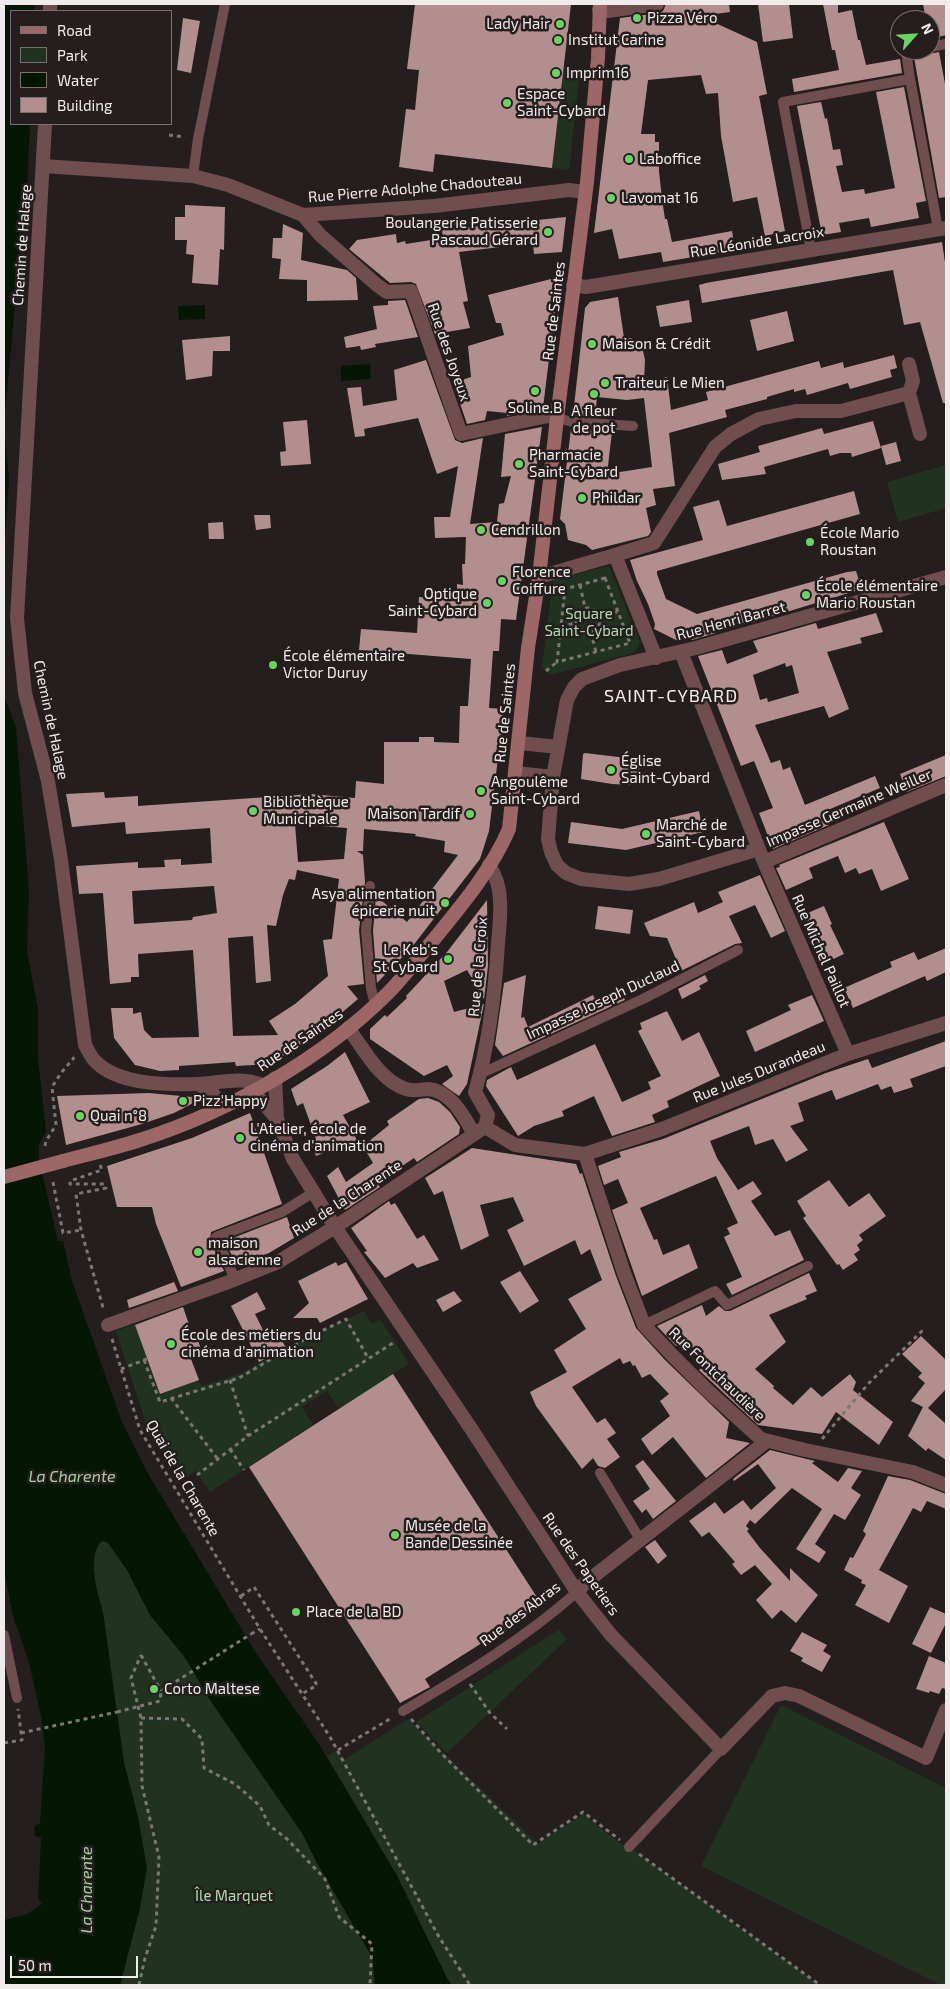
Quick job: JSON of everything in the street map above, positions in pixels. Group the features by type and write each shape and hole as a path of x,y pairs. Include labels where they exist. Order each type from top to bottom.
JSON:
{"main road":[{"name":"Rue de Saintes","path":"4,1177 143,1139 222,1106 289,1070 348,1028 389,992 462,905 502,847 509,829 520,743 528,648 539,578 556,418 585,192 604,7"}],"street":[{"path":"604,7 657,4"},
{"name":"Chemin de Halage","path":"45,125 17,618 25,693 48,781 61,860 85,1045 94,1060 104,1069 128,1080 198,1084 236,1080 252,1081 258,1088"},
{"name":"Rue Pierre Adolphe Chadouteau","path":"43,166 193,176 228,185 303,215 434,206 570,190 585,192"},
{"name":"Rue des Joyeux","path":"303,215 320,235 377,285 387,292 411,291 461,434 548,416 556,418"},
{"name":"Rue Léonide Lacroix","path":"573,285 586,286 942,228"},
{"path":"909,364 913,381 909,393 920,434"},
{"path":"539,578 654,542 715,447 731,434 759,419 796,411 841,411 909,393"},
{"path":"615,555 656,658"},
{"name":"Rue Henri Barret","path":"582,679 600,671 681,652 946,577"},
{"name":"Rue Michel Paillot","path":"681,652 761,856 848,1054"},
{"name":"Impasse Germaine Weiller","path":"582,679 574,687 567,700 553,777 548,839 557,865 566,873 582,879 629,884 659,880 761,856 946,785"},
{"path":"520,743 558,747"},
{"path":"516,773 553,777"},
{"name":"Rue de la Croix","path":"475,1092 488,1032 496,968 500,901 497,878 489,865"},
{"name":"Rue Jules Durandeau","path":"585,1154 662,1129 848,1054 946,1023"},
{"path":"348,1028 376,1067 390,1080 407,1090 431,1089 446,1097 480,1130 515,1145 585,1154"},
{"path":"275,1078 277,1119"},
{"path":"198,1084 211,1091 222,1106"},
{"path":"258,1088 277,1119"},
{"path":"458,1107 475,1092 488,1115 480,1130"},
{"name":"Rue des Papetiers","path":"277,1119 293,1159 335,1227 408,1334 577,1592 611,1635 721,1749"},
{"name":"Rue de la Charente","path":"108,1326 278,1262 335,1227 480,1130"},
{"name":"Rue Fontchaudière","path":"585,1154 624,1273 644,1325 708,1391 762,1439 805,1450 912,1472 946,1485"},
{"name":"Rue des Abras","path":"577,1592 768,1441"},
{"path":"721,1749 772,1696 785,1693 799,1696 926,1758 946,1710"}],"lane":[{"path":"193,176 198,139 225,4"},
{"path":"907,60 942,228"},
{"path":"811,250 783,102 910,79"},
{"path":"556,418 572,422 633,426"},
{"path":"370,886 366,931 371,988 375,1005"},
{"name":"Impasse Joseph Duclaud","path":"480,1074 645,998 738,950"},
{"path":"236,1279 216,1238 282,1212 314,1192"},
{"path":"644,1325 715,1291 727,1305 808,1266"},
{"path":"600,1474 641,1541"},
{"name":"Rue des Abras","path":"403,1711 464,1675 546,1619 577,1592"},
{"path":"4,1635 17,1698"},
{"path":"629,1846 721,1749"}],"path":[{"path":"546,671 557,662 630,643 605,578 564,590 557,662"},
{"path":"580,585 585,608"},
{"path":"585,608 597,611 600,617 597,629 591,632 584,632 575,623 575,616 585,608"},
{"path":"600,617 617,612"},
{"path":"561,627 575,623"},
{"path":"591,632 596,652"},
{"path":"45,1146 56,1125 52,1097"},
{"name":"Quai de la Charente","path":"96,1152 102,1170 70,1181 70,1184 104,1184 106,1188 76,1194 81,1230 140,1430 260,1629 338,1750 438,1937 470,1985"},
{"path":"53,1182 63,1233 81,1230"},
{"path":"121,1369 146,1360 160,1402 239,1378 307,1338 346,1319 368,1358"},
{"path":"828,1431 868,1384 924,1329"},
{"path":"197,1474 248,1436 408,1334"},
{"path":"230,1380 248,1436"},
{"path":"171,1398 217,1458"},
{"path":"230,1450 244,1470"},
{"path":"241,1596 254,1587 316,1685 302,1694"},
{"path":"161,1691 260,1629"},
{"path":"21,1733 160,1701 161,1691 141,1655 131,1678 141,1718 142,1786 158,1857 156,1926 138,1985"},
{"path":"464,1675 490,1713 506,1729"},
{"path":"4,1743 22,1740 17,1698"},
{"path":"338,1750 403,1711 441,1753 533,1845 582,1812 820,1985"},
{"path":"141,1718 182,1719 202,1739 204,1768 235,1784 260,1806 268,1825 287,1840 325,1879 339,1917 372,1944 370,1985"}],"green space":[{"path":"564,66 580,70 569,170 552,168"},
{"path":"946,465 946,508 898,522 887,482"},
{"name":"Square Saint-Cybard","path":"609,566 640,642 636,652 551,675 542,668 553,580"},
{"path":"364,1311 372,1324 380,1319 408,1362 407,1365 339,1409 327,1391 302,1407 313,1425 210,1492 196,1471 181,1480 146,1423 116,1331 135,1324 160,1394 199,1380 202,1386 242,1373 286,1348"},
{"name":"Île Marquet","path":"103,1541 108,1543 127,1570 150,1615 184,1656 212,1703 302,1833 317,1863 372,1957 375,1985 120,1985 140,1908 138,1817 124,1763 103,1612 95,1578 94,1560 99,1543"},
{"path":"558,1630 567,1639 447,1753 416,1722"},
{"path":"781,1705 946,1788 946,1985 941,1985 701,1866"},
{"path":"408,1719 538,1844 583,1814 619,1843 629,1847 820,1985 452,1985 396,1874 327,1756 338,1750 344,1760"}],"water":[{"path":"4,4 34,4 34,10 10,10 10,125 30,125 25,234 15,305 4,424"},
{"path":"205,305 205,319 179,320 178,306"},
{"path":"370,364 371,379 341,381 341,366"},
{"path":"4,424 9,479 4,558"},
{"name":"La Charente","path":"4,695 16,728 29,890 27,951 38,1009 38,1058 46,1131 39,1144 39,1160 58,1241 63,1241 72,1281 122,1422 147,1472 256,1653 319,1744 396,1874 452,1985 375,1985 372,1957 317,1863 302,1833 212,1703 184,1656 150,1615 127,1570 108,1543 103,1541 98,1546 95,1554 94,1574 103,1612 124,1763 138,1817 147,1868 140,1908 120,1985 4,1985 4,1920 27,1914 42,1904 38,1898 41,1838 34,1835 35,1826 40,1823 45,1749 42,1722 29,1662 13,1616 4,1570"}],"building":[{"name":"Espace Saint-Cybard","path":"415,4 571,4 552,168 435,154 433,172 399,167 406,109 415,110 419,70 407,69"},
{"path":"666,4 729,4 730,12 700,16 757,42 767,94 759,96 785,231 765,236 757,197 733,202 721,136 718,93 706,94 701,75 648,80 641,134 655,134 655,142 659,142 659,171 662,199 665,219 667,219 672,242 732,231 735,250 663,262 661,252 619,259 612,229 594,233 620,18 659,13 663,11"},
{"path":"758,4 789,4 793,38 763,42"},
{"path":"823,4 838,4 838,13 852,10 858,40 860,40 866,65 900,60 902,73 794,92 792,79 839,70 835,50 832,50"},
{"path":"923,4 946,4 946,35 940,36 940,10 924,10"},
{"path":"183,18 200,21 191,73 177,70"},
{"path":"940,57 946,89 946,197 939,198 915,60 940,60"},
{"path":"904,87 926,201 916,203 919,218 871,227 869,218 839,223 841,232 822,235 797,106 821,102 825,119 827,118 833,150 840,149 843,165 836,166 842,192 864,189 865,194 895,188 876,92"},
{"path":"185,205 225,207 224,250 220,249 218,285 192,283 194,255 186,254 187,240 175,240 175,217 185,217"},
{"path":"566,217 562,252 534,254 533,243 459,252 468,301 463,302 470,328 435,334 416,284 411,282 390,283 349,249 357,240 396,234 397,243 405,241 406,244 443,238 442,230"},
{"path":"283,224 303,233 301,260 347,270 356,278 358,300 307,301 307,280 279,279 281,259 272,258 273,238 282,238"},
{"path":"942,242 946,269 946,403 943,403 920,322 904,325 893,270 702,303 699,285 706,283"},
{"path":"559,277 543,408 507,416 507,413 487,411 485,420 467,424 453,383 471,377 468,346 504,335 501,323 496,323 488,295"},
{"path":"618,297 624,338 632,338 633,343 641,342 645,360 644,382 667,377 671,410 708,400 706,392 819,361 821,368 843,362 844,368 894,355 897,368 890,370 892,377 850,389 848,383 807,395 805,389 794,392 794,389 767,397 767,399 725,410 727,417 669,433 675,486 653,489 656,505 646,508 651,532 648,536 592,550 586,545 568,540 565,524 560,519 571,429 612,432 607,474 652,467 644,398 627,400 597,397 595,417 573,415 585,308 590,302"},
{"path":"405,300 418,337 375,344 376,347 361,350 360,346 346,348 344,337 377,329 373,306 388,305 388,301"},
{"path":"689,300 692,322 660,327 656,306"},
{"path":"787,311 794,341 757,351 750,320"},
{"path":"230,336 230,351 213,351 212,376 186,380 182,340"},
{"path":"426,360 455,440 462,443 483,438 470,524 497,522 499,504 504,503 511,476 501,477 505,434 542,427 516,620 501,619 499,651 493,651 489,708 504,709 489,831 480,859 412,947 377,983 373,931 376,896 407,922 458,855 444,852 445,841 415,836 416,834 364,829 363,851 357,851 363,855 365,882 359,930 364,984 347,986 358,999 318,1033 271,1064 236,1066 235,1062 179,1066 179,1070 160,1071 135,1065 114,1038 111,1008 133,1008 133,1014 141,1012 144,1030 152,1038 199,1037 193,950 138,954 139,977 131,977 131,982 110,984 103,893 79,894 76,866 138,862 138,868 165,867 164,860 181,859 181,865 212,863 210,828 126,834 125,822 72,827 66,794 104,792 105,798 138,796 138,806 311,794 355,798 356,781 384,784 384,742 419,742 419,737 434,737 434,742 459,743 460,706 468,706 471,659 359,650 361,629 417,633 419,597 457,599 457,584 463,585 462,564 465,564 466,537 435,538 434,517 450,517 458,466 437,474 418,418 364,429 365,436 355,437 347,388 361,387 363,406 397,400 394,370","holes":["295,824 347,828 344,859 298,862","297,870 339,879 332,939 323,940 328,976 295,1004 269,1021 278,1035 233,1036 228,938 253,936 256,983 271,981 267,925 276,926 283,895 289,879 295,880","214,886 217,913 193,917 192,920 134,924 132,891"]},
{"path":"307,420 311,464 281,466 280,452 286,451 283,422"},
{"path":"873,421 881,448 852,457 851,453 840,453 830,456 828,449 764,467 766,474 722,480 718,464 760,452 758,446 822,428 824,434"},
{"path":"896,442 901,461 886,465 881,446"},
{"path":"854,491 860,514 657,571 657,574 666,599 697,614 847,572 856,571 862,589 747,624 746,622 715,630 716,633 692,640 691,637 678,641 654,629 655,624 630,560 703,540 693,507 719,500 727,526"},
{"path":"254,515 270,515 271,528 256,530"},
{"path":"223,522 224,539 209,539 208,523"},
{"path":"876,613 883,632 860,638 862,643 827,652 849,709 829,718 824,706 755,725 771,763 780,760 783,770 790,767 805,805 875,776 880,788 823,812 829,825 773,849 759,813 773,808 754,761 741,766 698,656 722,650 727,664 758,652 753,641 816,623 818,629","holes":["785,663 786,667 792,665 799,693 768,702 767,698 760,700 753,675"]},
{"name":"Église Saint-Cybard","path":"583,754 635,759 634,765 640,766 637,784 612,784 581,779"},
{"path":"946,755 946,776 907,792 900,774"},
{"path":"699,811 703,832 626,850 568,843 571,822 622,829"},
{"path":"884,822 909,879 881,891 872,869 859,874 856,868 845,873 838,856 809,868 813,878 786,890 776,868 780,867 779,865"},
{"path":"760,875 785,931 771,938 755,905 729,916 742,943 735,944 681,971 667,938 650,936 644,923 694,902 698,913 723,902 718,892"},
{"path":"487,900 488,966 484,999 467,970 444,981 454,1012 484,1004 467,1084 459,1096 442,1084 453,1076 447,1065 424,1076 370,1039 370,1029 385,1015 387,1017 407,998 406,996 447,952"},
{"path":"598,906 633,910 630,934 595,929"},
{"path":"824,906 832,924 830,925 844,954 825,963 803,915"},
{"path":"946,948 946,972 927,981 925,976 853,1008 844,988 892,967 890,962 914,952 918,960"},
{"path":"526,975 521,1018 524,1017 528,1027 593,995 596,1001 620,990 625,1000 503,1056 495,1045 504,983"},
{"path":"705,975 708,981 699,986 701,989 682,999 678,989"},
{"path":"812,995 824,1021 755,1052 746,1031 791,1010 788,1005"},
{"path":"667,1011 682,1041 699,1032 720,1076 667,1101 669,1107 652,1115 655,1122 612,1136 594,1096 562,1111 564,1116 534,1126 518,1136 486,1086 487,1080 511,1067 517,1080 595,1044 622,1102 651,1089 648,1082 661,1076 638,1031 642,1029 640,1023"},
{"path":"946,1041 946,1066 910,1079 913,1087 894,1093 891,1086 881,1090 878,1084 836,1100 832,1090 798,1103 804,1121 790,1126 808,1150 786,1162 773,1139 755,1145 749,1126 710,1141 717,1158 738,1190 753,1181 762,1194 751,1201 775,1236 790,1230 804,1260 732,1295 726,1284 742,1277 724,1237 730,1234 727,1228 738,1223 716,1176 640,1208 654,1240 657,1239 663,1255 689,1244 698,1268 642,1296 612,1210 628,1203 618,1179 604,1185 598,1166 621,1157 619,1152 663,1139 826,1073 868,1059 872,1068"},
{"path":"345,1052 370,1102 343,1115 357,1140 316,1156 310,1141 316,1139 303,1103 297,1106 291,1089"},
{"path":"149,1093 203,1098 174,1113 142,1124 66,1145 57,1096"},
{"path":"428,1098 439,1102 450,1112 460,1127 459,1134 417,1162 414,1158 377,1183 380,1187 345,1210 327,1176 338,1167 346,1182 373,1163 363,1146 389,1125 387,1121 419,1099"},
{"path":"250,1113 282,1204 211,1232 210,1240 224,1271 181,1287 156,1224 152,1207 117,1207 107,1166 192,1138"},
{"path":"472,1148 576,1164 580,1174 582,1173 616,1276 636,1328 665,1360 729,1422 726,1438 750,1443 706,1478 673,1437 652,1455 641,1439 670,1416 660,1401 669,1394 650,1374 642,1378 635,1365 633,1366 630,1361 623,1364 620,1358 572,1387 597,1423 605,1418 616,1433 607,1439 620,1457 605,1468 598,1466 593,1458 582,1469 536,1406 530,1392 567,1372 554,1350 586,1329 568,1299 602,1280 590,1249 581,1255 575,1240 524,1266 507,1230 524,1221 513,1197 480,1205 489,1236 461,1250 443,1191 434,1195 425,1178"},
{"path":"829,1180 849,1207 869,1193 886,1216 859,1235 863,1240 857,1245 860,1250 854,1254 858,1260 843,1270 839,1264 837,1265 803,1218 806,1216 797,1201"},
{"path":"389,1201 391,1205 395,1203 417,1239 424,1235 439,1260 417,1268 413,1263 385,1278 364,1252 367,1251 351,1228"},
{"path":"287,1217 294,1238 269,1253 237,1266 225,1241"},
{"name":"École des métiers du cinéma d'animation","path":"336,1262 338,1266 346,1262 368,1299 320,1323 317,1318 293,1318 309,1303 298,1281"},
{"path":"520,1271 539,1301 520,1313 500,1282"},
{"path":"809,1273 817,1291 805,1296 807,1299 769,1315 786,1342 755,1369 793,1405 811,1387 822,1397 850,1374 856,1382 853,1390 893,1422 879,1445 836,1412 822,1434 758,1425 699,1370 706,1363 685,1339 676,1346 657,1326 702,1305 706,1316 719,1306 725,1311 730,1311"},
{"path":"174,1282 178,1291 129,1308 127,1300"},
{"path":"454,1291 462,1301 443,1312 436,1300"},
{"path":"257,1292 266,1309 255,1314 267,1338 278,1333 286,1348 259,1362 231,1306"},
{"name":"École des métiers du cinéma d'animation","path":"183,1307 192,1333 195,1332 203,1355 191,1359 199,1380 160,1394 135,1325"},
{"path":"921,1336 946,1360 946,1389 928,1408 946,1424 946,1460 928,1448 926,1451 908,1436 923,1407 911,1401 925,1383 918,1377 922,1373 902,1354"},
{"name":"Musée de la Bande Dessinée","path":"393,1374 542,1605 425,1679 430,1687 400,1703 249,1467"},
{"path":"770,1450 815,1461 812,1463 838,1482 848,1468 862,1471 851,1488 861,1495 845,1520 834,1514 815,1544 826,1552 819,1563 796,1549 822,1509 792,1488 755,1524 750,1520 746,1526 749,1529 747,1531 760,1548 790,1581 790,1568 818,1595 796,1623 781,1610 772,1619 756,1600 772,1584 755,1565 741,1575 732,1564 735,1562 709,1532 702,1537 689,1521 715,1502 724,1514 743,1500 751,1510 776,1488 758,1464 734,1481 733,1479"},
{"path":"643,1460 676,1501 653,1519 646,1509 642,1513 633,1501 650,1489 635,1466"},
{"path":"888,1476 910,1480 946,1494 946,1509 927,1501 921,1512 913,1508 879,1570 908,1586 889,1623 855,1605 866,1585 861,1583 862,1580 844,1570 850,1557 853,1558 866,1534 863,1531"},
{"path":"655,1540 667,1556 658,1564 645,1547"},
{"path":"930,1607 946,1614 946,1623 931,1653 912,1644"},
{"path":"802,1632 827,1645 823,1651 831,1656 822,1672 801,1661 803,1658 790,1651"},
{"path":"929,1656 946,1663 946,1689 942,1688 939,1694 916,1689"}],"place":[{"name":"Pizza Véro","path":"637,18"},
{"name":"Lady Hair","path":"560,24"},
{"name":"Institut Carine","path":"558,40"},
{"name":"Imprim16","path":"556,73"},
{"name":"Espace Saint-Cybard","path":"507,103"},
{"name":"Laboffice","path":"629,159"},
{"name":"Lavomat 16","path":"611,198"},
{"name":"Boulangerie Patisserie Pascaud Gérard","path":"548,232"},
{"name":"Maison & Crédit","path":"592,344"},
{"name":"Traiteur Le Mien","path":"605,383"},
{"name":"Soline.B","path":"535,391"},
{"name":"A fleur de pot","path":"594,394"},
{"name":"Pharmacie Saint-Cybard","path":"519,464"},
{"name":"Phildar","path":"582,498"},
{"name":"Cendrillon","path":"481,530"},
{"name":"École Mario Roustan","path":"810,542"},
{"name":"Florence Coiffure","path":"502,581"},
{"name":"École élémentaire Mario Roustan","path":"806,595"},
{"name":"Optique Saint-Cybard","path":"487,603"},
{"name":"École élémentaire Victor Duruy","path":"273,665"},
{"name":"Église Saint-Cybard","path":"611,770"},
{"name":"Angoulême Saint-Cybard","path":"481,791"},
{"name":"Bibliothèque Municipale","path":"253,811"},
{"name":"Maison Tardif","path":"470,814"},
{"name":"Marché de Saint-Cybard","path":"646,834"},
{"name":"Asya alimentation épicerie nuit","path":"445,903"},
{"name":"Le Keb's St Cybard","path":"448,959"},
{"name":"Pizz'Happy","path":"183,1101"},
{"name":"Quai n°8","path":"80,1116"},
{"name":"L'Atelier, école de cinéma d'animation","path":"240,1138"},
{"name":"maison alsacienne","path":"198,1252"},
{"name":"École des métiers du cinéma d'animation","path":"171,1344"},
{"name":"Musée de la Bande Dessinée","path":"395,1535"},
{"name":"Place de la BD","path":"296,1612"},
{"name":"Corto Maltese","path":"154,1689"}],"district":[{"name":"SAINT-CYBARD","path":"671,696"}]}
